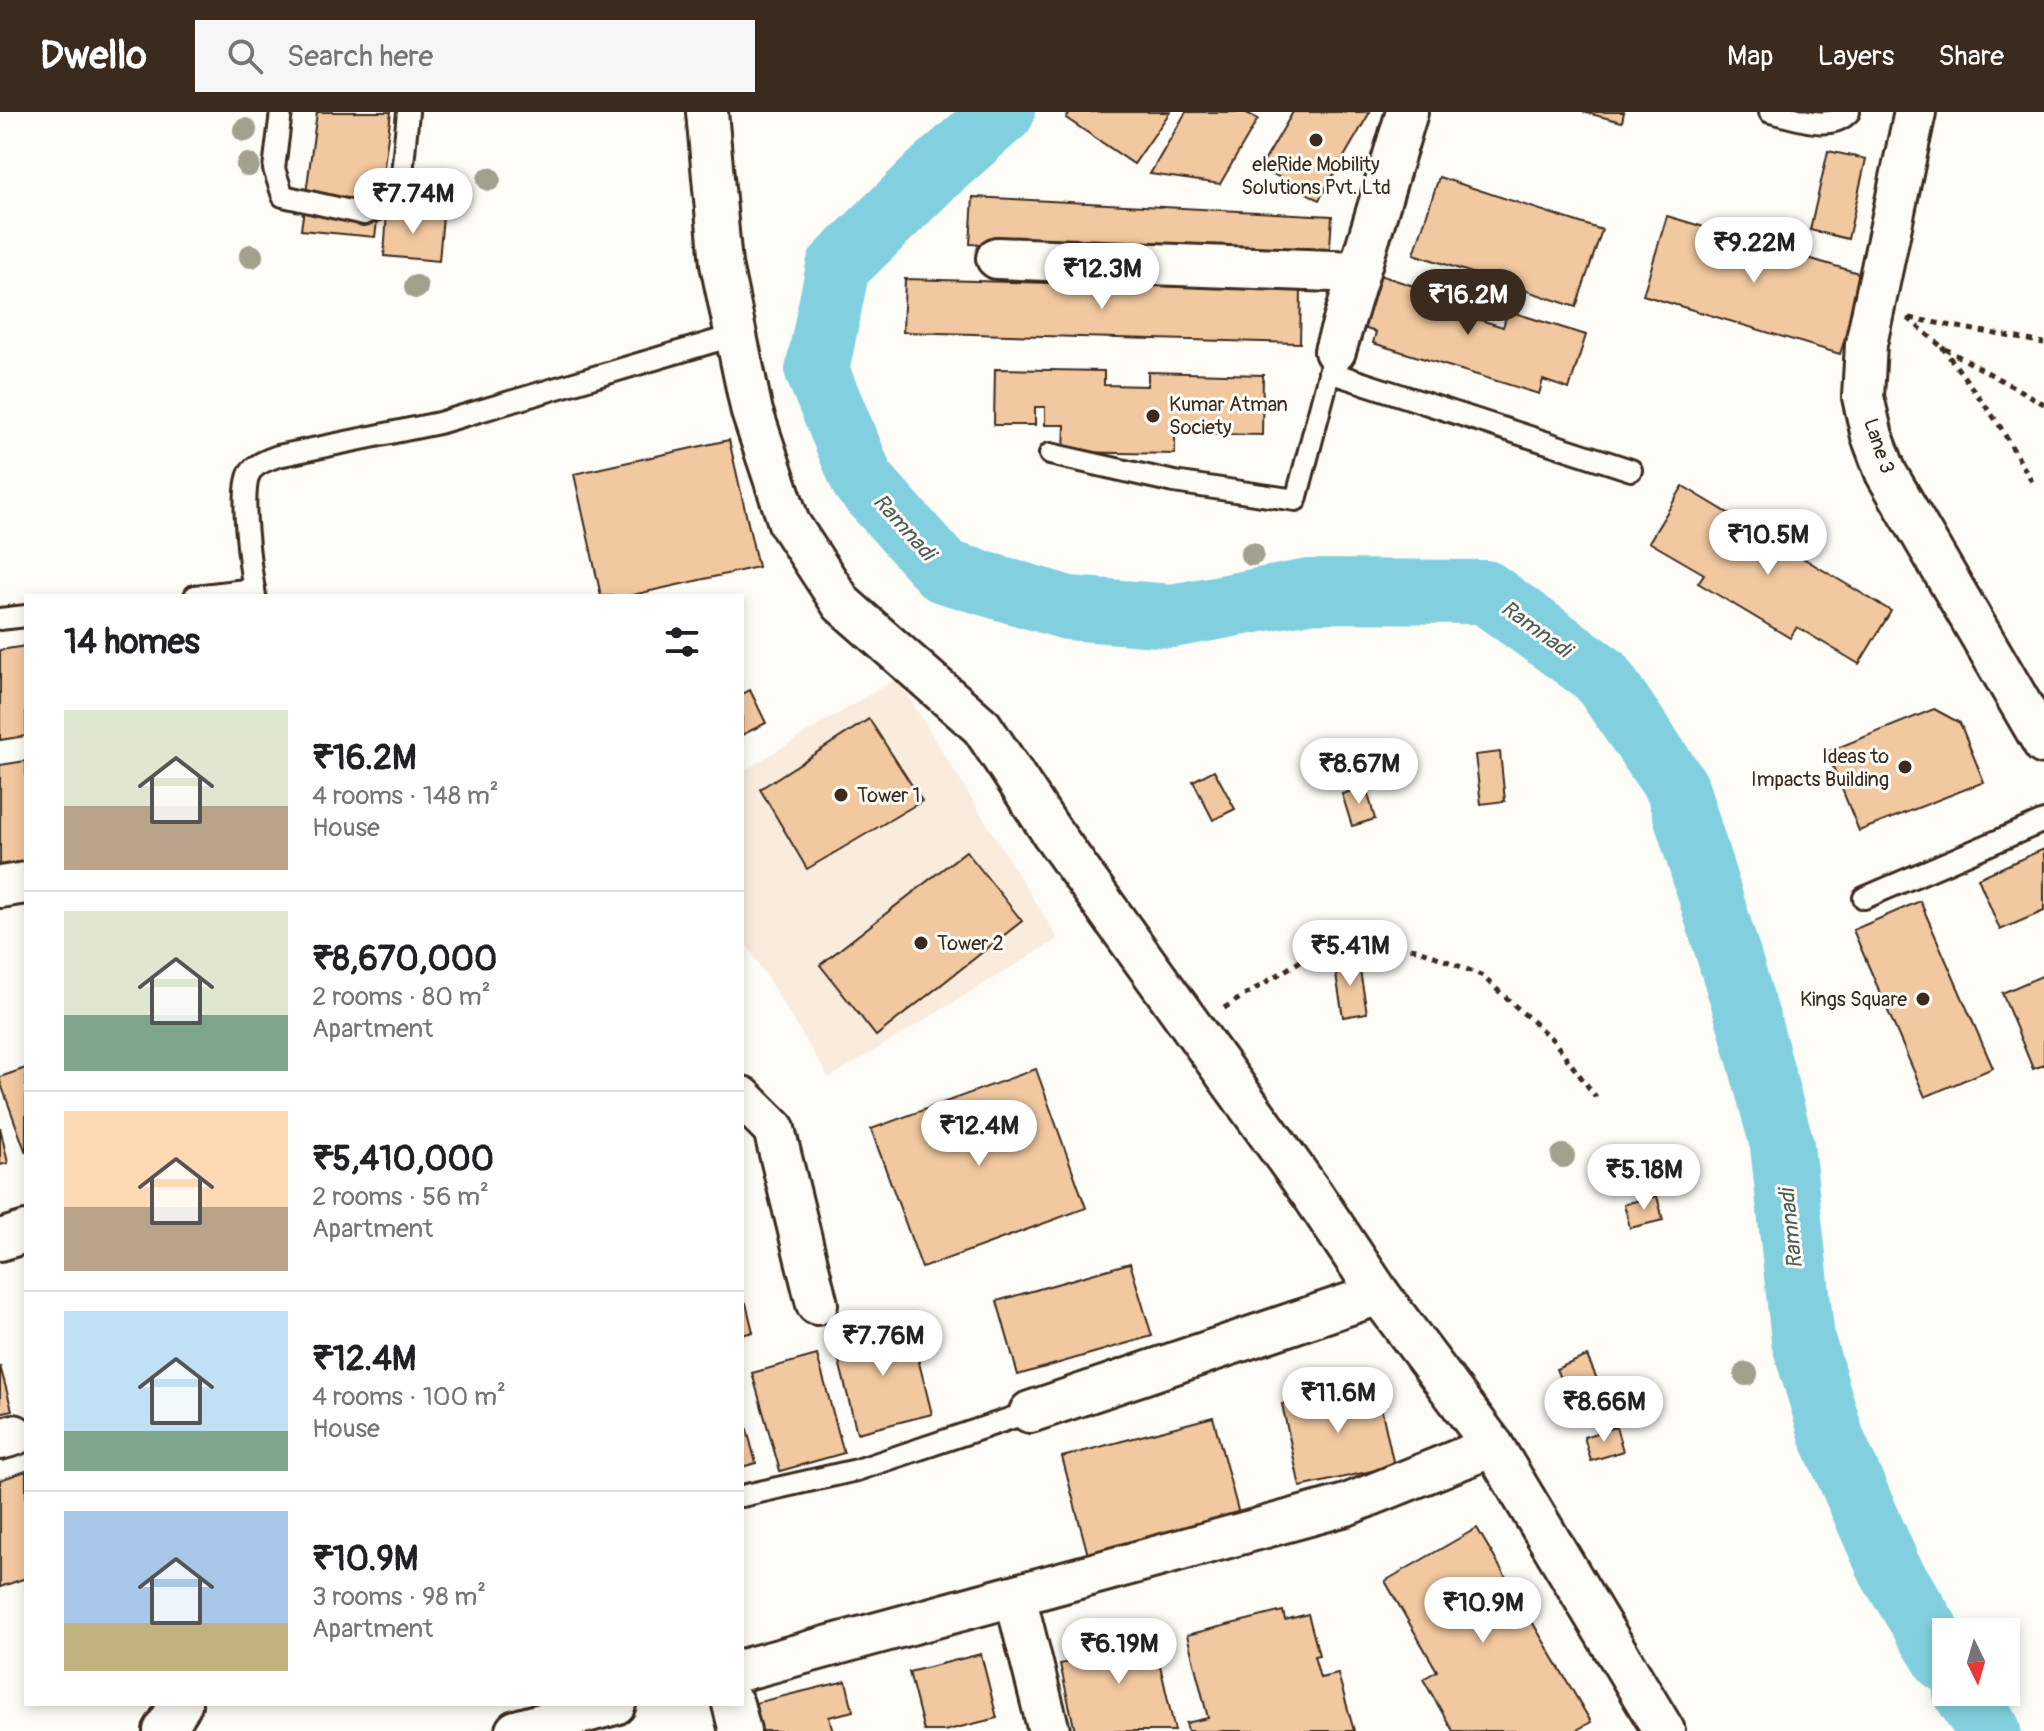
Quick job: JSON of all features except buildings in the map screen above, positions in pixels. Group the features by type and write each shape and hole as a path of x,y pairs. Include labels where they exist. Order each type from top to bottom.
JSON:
{"street":[{"path":"707,112 721,264 752,412 789,523 842,604 982,727 1051,831 1312,1194 1379,1294 1493,1446 1664,1731"},
{"path":"1332,361 1407,112"},
{"name":"Lane 3","path":"1915,112 1890,314 1866,344 1863,397 1872,436 1886,473 2044,744"},
{"path":"997,258 1358,272"},
{"path":"0,887 24,883"},
{"path":"744,1099 774,1129 817,1304"},
{"path":"0,1240 24,1233"},
{"path":"1030,1412 1379,1294"},
{"path":"744,1669 1346,1505 1493,1446"},
{"path":"1015,1596 1049,1731"},
{"path":"164,1731 180,1706"},
{"path":"516,1731 608,1706"},
{"path":"734,1706 740,1731"}],"lane":[{"path":"281,112 274,169 283,196 364,214 392,204 402,174 408,112"},
{"path":"1770,112 1827,124 1841,121 1849,112"},
{"path":"224,594 254,592 244,496 251,471 264,462 278,456 439,423 736,335"},
{"path":"1050,454 1174,482 1296,500 1332,361 1631,470"},
{"path":"0,619 24,616"},
{"path":"1864,898 2044,821"},
{"path":"744,1496 857,1470 1030,1412"}],"path":[{"path":"1890,314 2044,343"},
{"path":"1890,314 2044,404"},
{"path":"1942,347 1998,423 2034,485"},
{"path":"1193,1029 1320,949 1363,942 1417,949 1481,975 1553,1040 1596,1097"}],"shaded area":[{"path":"897,678 1058,939 829,1078 744,940 744,771"}],"waterway":[{"name":"Ramnadi","path":"1003,112 933,174 838,267 817,371 863,481 943,571 1068,608 1172,616 1309,591 1485,592 1600,675 1677,788 1750,1025 1782,1145 1803,1340 1833,1440 1890,1570 1932,1638"},
{"name":"Ramnadi","path":"1974,1706 1989,1731"}],"place":[{"name":"eleRide Mobility Solutions Pvt. Ltd","path":"1316,140"},
{"name":"Kumar Atman Society","path":"1153,416"},
{"name":"Ideas to Impacts Building","path":"1905,767"},
{"name":"Tower 1","path":"841,795"},
{"name":"Tower 2","path":"921,943"},
{"name":"Kings Square","path":"1923,999"}]}
